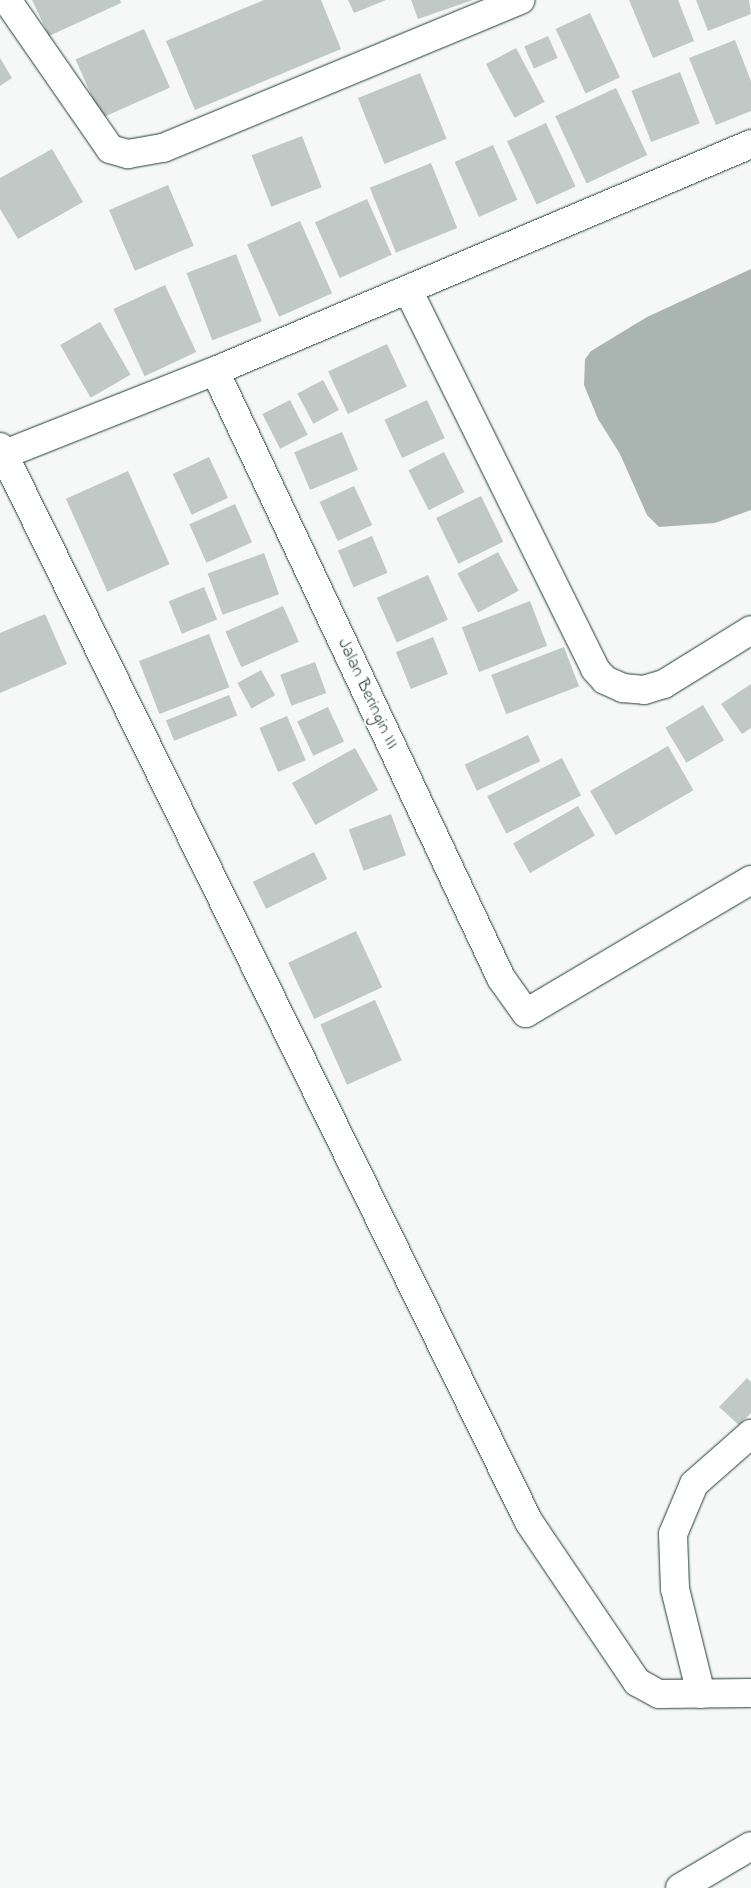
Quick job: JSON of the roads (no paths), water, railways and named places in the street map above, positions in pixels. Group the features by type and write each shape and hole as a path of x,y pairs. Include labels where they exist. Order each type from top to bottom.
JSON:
{"street":[{"path":"7,0 110,149 128,154 163,148 521,0"},
{"path":"751,144 215,371 1,453 529,1522 636,1682 659,1694 751,1693"},
{"path":"408,290 595,669 605,680 623,688 644,690 664,684 751,630"},
{"name":"Jalan Beringin III","path":"215,371 500,978 526,1013 751,880"},
{"path":"701,1694 675,1589 673,1534 694,1484 751,1434"},
{"path":"680,1888 751,1846"}]}
